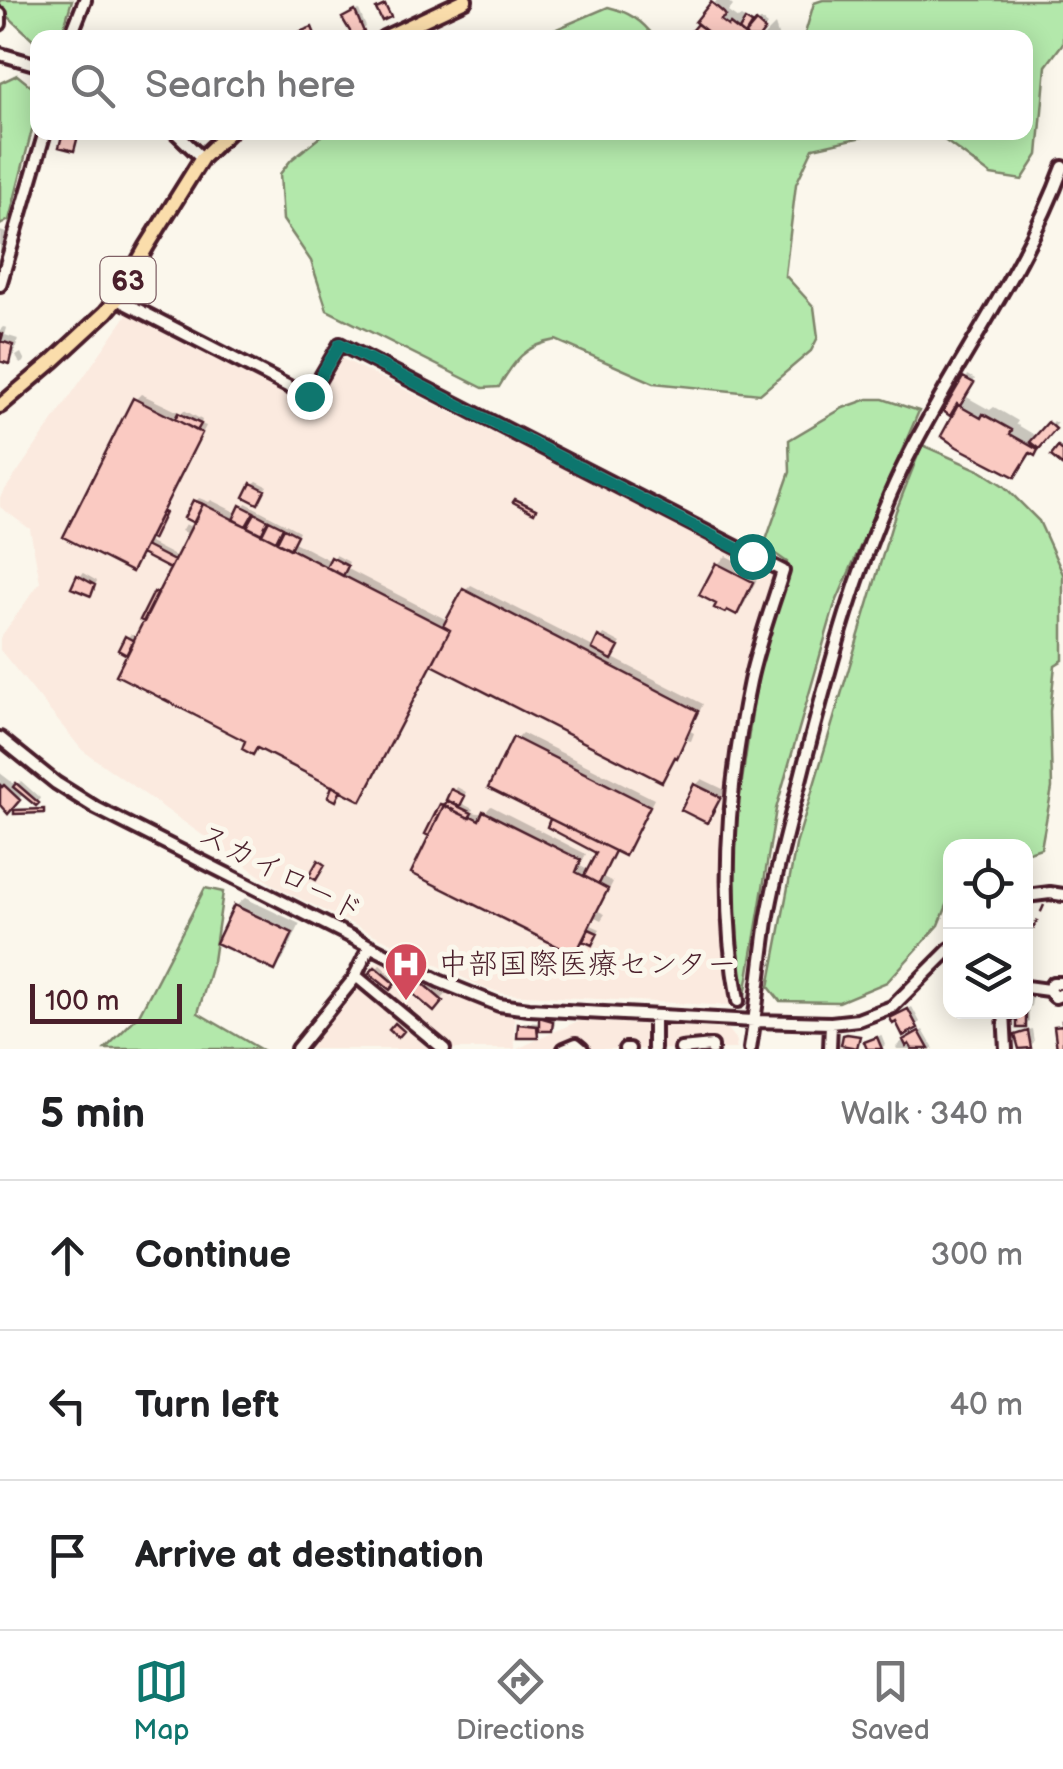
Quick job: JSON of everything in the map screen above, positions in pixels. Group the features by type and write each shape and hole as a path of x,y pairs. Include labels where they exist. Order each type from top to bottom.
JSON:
{"main road":[{"path":"401,30 465,0"},
{"name":"63","path":"0,406 117,298 202,158 221,140"}],"street":[{"path":"73,30 85,0"},
{"path":"0,14 0,24"},
{"path":"0,54 30,63"},
{"path":"0,286 43,140"},
{"path":"183,140 202,158"},
{"path":"750,1049 767,920 786,829 855,588 902,470 962,358 1012,279 1063,167"},
{"path":"117,298 309,396 340,344 783,571 750,678 735,772 728,888 730,960 738,1000"},
{"name":"スカイロード","path":"0,738 56,783 96,808 439,982 498,1005 831,1023 858,1020 892,1007 943,956"},
{"path":"1033,895 1063,895"},
{"path":"297,1049 356,976 370,946"},
{"path":"356,976 443,1049"},
{"path":"1048,990 1053,983 1063,983"},
{"path":"1033,988 1048,990 1055,996 1063,994"},
{"path":"654,1016 654,1049"},
{"path":"1004,1019 1006,1049"},
{"path":"830,1049 831,1023"},
{"path":"564,1049 576,1044 582,1049"},
{"path":"681,1049 712,1049"}],"path":[{"path":"1033,930 1050,892"}],"shaded area":[{"path":"128,313 313,408 341,358 785,578 734,1002 730,1006 504,994 480,986 276,887 82,750 0,650 0,638 40,582 30,529 0,507 0,497"},
{"name":"中部国際医療センター","path":"380,962 485,1009 514,1015 515,1049 306,1049 372,965"},
{"name":"中部国際医療センター","path":"578,1021 727,1029 737,1041 736,1049 517,1049"}],"green space":[{"path":"0,0 72,0 63,30 30,30 30,37 0,9"},
{"path":"1063,0 1063,43 1046,66 1038,155 1022,180 991,175 944,140 1033,140 1033,30 806,30 814,3"},
{"path":"608,7 634,18 648,30 554,30"},
{"path":"17,75 30,85 30,138 9,220 0,225 0,83"},
{"path":"316,140 849,140 813,148 796,184 785,275 814,307 818,337 811,351 760,394 654,383 556,340 521,356 499,387 483,388 327,310 311,261 283,220 280,174"},
{"path":"868,399 883,399 919,411 834,607 776,809 745,996 734,1002 733,842 757,679 787,562 764,546 790,472 789,440 843,408"},
{"path":"922,445 979,470 1004,486 1039,521 1063,574 1063,660 1055,665 1050,711 1052,788 1041,848 1033,851 1033,839 943,839 943,915 939,925 887,982 839,1002 780,1001 769,987 796,845 896,511"},
{"path":"205,888 223,892 213,961 198,1013 260,1049 105,1049 139,1015"}],"building":[{"path":"711,2 726,16 720,20 738,30 705,30 695,22"},
{"path":"385,5 391,17 382,21 376,9"},
{"path":"355,11 363,30 349,30 342,18"},
{"path":"745,20 752,24 748,30 739,30"},
{"path":"756,22 765,30 749,30"},
{"path":"61,140 77,140 74,151 59,147"},
{"path":"0,333 1,341 13,345 9,364 0,361"},
{"path":"963,377 974,383 950,416 943,411"},
{"path":"133,398 202,433 132,572 63,537"},
{"path":"958,405 1012,430 1010,434 1038,450 1035,456 1030,453 1015,477 957,447 941,436"},
{"path":"178,413 201,424 197,431 175,419"},
{"path":"1048,422 1056,429 1039,449 1030,442"},
{"path":"1058,447 1063,451 1063,466 1051,456"},
{"path":"251,483 265,490 258,504 244,497"},
{"path":"515,499 536,509 534,513 513,502"},
{"path":"193,500 203,504 194,523 184,518"},
{"path":"203,504 450,630 361,801 257,748 253,755 242,749 245,741 116,675"},
{"path":"240,505 254,512 246,526 233,520"},
{"path":"162,512 165,513 152,540 149,538"},
{"path":"255,513 268,520 261,534 247,527"},
{"path":"269,520 283,527 276,541 262,534"},
{"path":"284,528 297,535 290,549 277,542"},
{"path":"145,546 174,561 170,569 141,554"},
{"path":"331,557 348,566 343,576 326,567"},
{"path":"716,563 753,582 737,615 714,608 716,604 699,595"},
{"path":"77,575 95,585 91,596 71,588"},
{"path":"463,589 698,711 662,782 432,665 450,630 443,626"},
{"path":"154,592 158,594 144,622 140,620"},
{"path":"125,636 134,641 127,655 118,650"},
{"path":"598,636 619,647 612,660 592,649"},
{"path":"513,737 650,806 625,856 488,788"},
{"path":"16,783 39,803 36,806 13,787"},
{"path":"694,784 721,797 707,823 681,810"},
{"path":"0,785 20,800 8,814 0,805"},
{"path":"332,786 341,790 336,801 328,797"},
{"path":"451,789 465,796 460,806 446,800"},
{"path":"447,801 472,813 469,818 444,806"},
{"path":"440,804 444,805 429,836 425,834"},
{"path":"444,805 479,820 483,811 581,860 576,872 608,889 575,955 411,873"},
{"path":"44,809 44,813 14,814 14,810"},
{"path":"550,819 615,851 599,884 584,876 596,853 547,827"},
{"path":"318,860 325,865 316,880 309,876"},
{"path":"234,905 293,933 275,971 216,943"},
{"path":"589,929 598,933 592,945 583,941"},
{"path":"375,967 395,984 390,990 369,973"},
{"path":"422,983 443,1001 434,1012 413,994"},
{"path":"908,1009 918,1028 903,1036 890,1018"},
{"path":"539,1017 553,1021 552,1031 539,1031"},
{"path":"1026,1019 1026,1028 1017,1028 1017,1020 1011,1020"},
{"path":"395,1023 404,1031 398,1038 389,1030"},
{"path":"518,1024 537,1026 538,1038 517,1038"},
{"path":"1063,1025 1063,1049 1057,1049 1054,1026"},
{"path":"919,1031 929,1049 906,1046 903,1040"},
{"path":"1028,1031 1031,1048 1019,1049 1015,1035"},
{"path":"843,1035 860,1036 857,1048 841,1045"},
{"path":"877,1037 882,1049 867,1049 864,1042"}],"place":[{"name":"中部国際医療センター","path":"406,1002"}],"route":[{"path":"309,396 340,344 752,556"}]}
